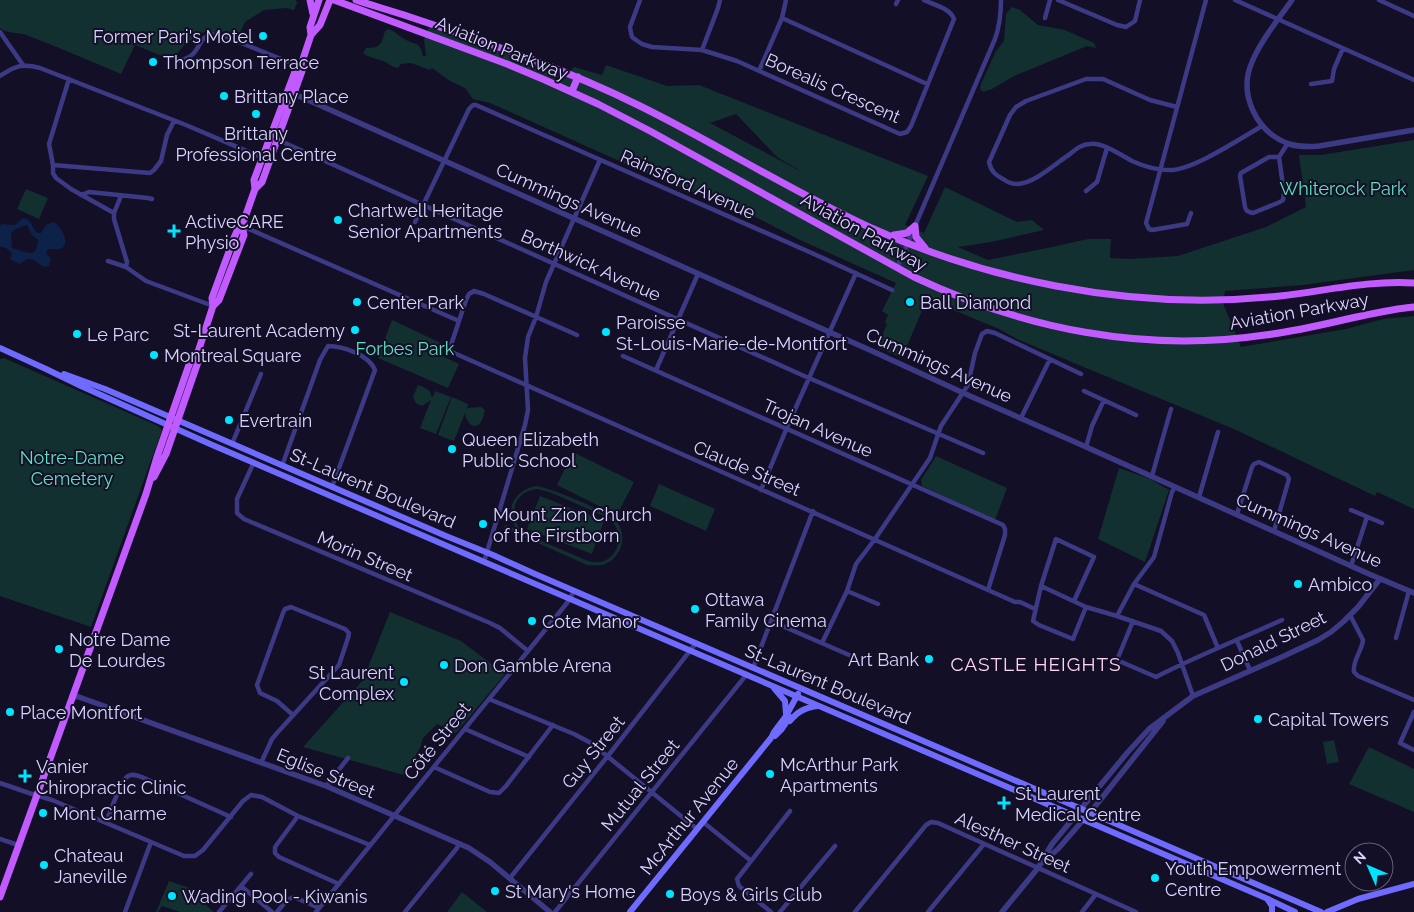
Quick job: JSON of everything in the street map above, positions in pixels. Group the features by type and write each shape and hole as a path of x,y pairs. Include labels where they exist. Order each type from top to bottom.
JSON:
{"main road":[{"path":"310,0 314,15"},
{"path":"312,35 310,27 319,0"},
{"path":"255,189 254,180 270,137 290,92 302,72 301,64 312,35 320,25 330,0"},
{"name":"Aviation Parkway","path":"334,0 503,62 572,91 650,131 898,268 953,295 1009,315 1076,332 1132,339 1199,341 1256,337 1314,327 1392,309 1414,307"},
{"name":"Aviation Parkway","path":"359,1 473,38 578,77 641,106 845,215 887,235 932,253 987,270 1033,282 1097,293 1149,298 1202,300 1288,295 1377,283 1414,283"},
{"path":"322,20 335,6 351,6"},
{"path":"572,91 578,77"},
{"path":"0,897 146,494 166,454 190,362 198,352 213,306 219,300 244,235 242,226 255,189 262,182 278,140 290,92"},
{"path":"887,235 897,236 904,234 915,226"},
{"path":"915,226 915,234 918,241 932,253"},
{"name":"St-Laurent Boulevard","path":"0,348 46,369 103,388 123,401 232,444 1321,912"},
{"name":"St-Laurent Boulevard","path":"173,422 254,462 1268,899 1294,912"},
{"path":"771,685 785,701 786,716"},
{"name":"McArthur Avenue","path":"630,912 772,738 785,725 802,689"},
{"name":"McArthur Avenue","path":"772,738 774,732 798,697"},
{"path":"785,725 800,710 818,706"},
{"path":"1327,912 1341,909 1362,897 1414,884"},
{"path":"1268,899 1272,906 1272,912"},
{"path":"1281,912 1294,912"}],"street":[{"name":"Borealis Crescent","path":"640,0 630,27 632,37 636,40 652,46 702,50 737,61 900,134 907,132 911,126 954,19 954,15 950,11 924,0"},
{"path":"702,50 720,0"},
{"path":"759,71 782,18 786,0"},
{"path":"898,268 995,39 1000,24 1001,0"},
{"path":"1045,18 1050,0"},
{"path":"1058,0 1116,25 1126,27 1135,21 1140,0"},
{"path":"1191,213 1187,224 1152,230 1146,223 1206,0"},
{"path":"1235,0 1414,80"},
{"path":"1292,0 1258,50 1248,76 1250,103 1262,126 1269,133 1288,143 1305,147 1414,130"},
{"path":"1379,0 1414,16"},
{"path":"782,18 928,84"},
{"path":"0,32 23,65"},
{"path":"180,61 194,53 205,36 219,34 290,63 301,64"},
{"path":"1311,84 1332,81 1334,69 1344,48"},
{"path":"0,76 12,68 23,65 40,68 270,161"},
{"path":"69,79 49,144 53,173 56,178 114,213"},
{"path":"1177,108 1150,100 1103,79 1086,79 1026,101 1016,107 1010,115 993,154 990,169 995,175 1009,182 1023,183 1033,180 1082,146 1093,143 1150,167 1175,170 1191,165 1215,153 1262,126"},
{"name":"Cummings Avenue","path":"290,92 1411,592"},
{"name":"Rainsford Avenue","path":"444,160 469,109 473,106 482,107 892,290"},
{"path":"53,165 150,173 161,161 167,136 174,121"},
{"name":"Borthwick Avenue","path":"270,137 809,378 983,453"},
{"path":"1279,157 1269,157 1241,173 1244,207 1249,212 1253,213 1283,200 1284,193 1279,157 1288,143"},
{"path":"1086,191 1097,182 1107,148"},
{"path":"415,222 444,160"},
{"path":"484,562 526,425 528,410 525,347 546,282 600,160"},
{"path":"82,195 89,192 152,199"},
{"path":"120,196 114,213 127,262 126,267"},
{"path":"242,226 253,229 459,320 469,294 474,291 577,335"},
{"path":"108,261 126,267 146,281 213,306"},
{"path":"761,490 786,429 856,273"},
{"path":"656,370 698,274"},
{"name":"Claude Street","path":"459,320 450,348 454,353 1015,602 1020,602 1035,609"},
{"path":"822,643 847,591 856,564 875,540 930,458 941,426 968,385 980,336 987,331 1080,374"},
{"path":"282,466 324,352 328,346 341,348 364,358 375,370 332,487"},
{"name":"Trojan Avenue","path":"623,356 1002,525 1005,529 1005,535 988,590"},
{"path":"1021,418 1050,359"},
{"path":"232,444 261,374"},
{"path":"1084,391 1136,415"},
{"path":"1086,446 1092,426 1104,400"},
{"path":"1152,476 1171,409"},
{"path":"1199,497 1218,432"},
{"name":"Morin Street","path":"254,462 237,499 237,514 244,519 490,623 500,628 528,651"},
{"path":"1237,514 1254,464 1259,462 1266,465 1287,475 1289,479 1274,531"},
{"path":"1118,616 1134,584 1154,557 1175,487"},
{"path":"1351,510 1382,523"},
{"path":"752,668 813,511"},
{"path":"1351,566 1366,517"},
{"path":"1074,601 1094,557 1056,539 1041,586 1033,620 1035,623 1073,639 1086,607"},
{"name":"Donald Street","path":"1038,868 1052,844 1149,729 1193,696 1318,640 1350,615 1380,579"},
{"path":"1134,584 1204,615 1218,648"},
{"path":"1041,586 1086,607 1161,631 1172,641 1178,653 1193,696"},
{"name":"Côté Street","path":"318,910 528,651 574,591"},
{"path":"847,591 878,604"},
{"path":"1396,638 1411,592"},
{"path":"261,763 272,739 293,716 339,665 349,633 345,629 291,607 285,609 283,613 257,685 260,693 277,700 293,716"},
{"path":"1350,615 1363,640 1354,666 1354,672 1358,676 1414,700"},
{"path":"1133,621 1117,660 1156,677 1282,620"},
{"path":"771,621 856,658"},
{"path":"1237,641 1250,670"},
{"name":"Guy Street","path":"510,878 696,643"},
{"name":"Mutual Street","path":"555,912 747,674"},
{"name":"Eglise Street","path":"72,696 78,696 326,786 459,843 478,853 550,912"},
{"path":"489,699 591,743 697,829"},
{"path":"1414,712 1400,743 1414,750"},
{"name":"Donald Street","path":"1002,912 1038,868 1058,849 1110,788 1167,715"},
{"path":"434,767 490,792 499,793 553,725"},
{"path":"465,729 528,757"},
{"path":"326,786 348,758"},
{"path":"106,822 126,777 133,774 230,817"},
{"path":"0,783 52,800 184,856 195,856 203,850 243,801 251,795 262,797 298,816 370,846"},
{"path":"770,912 739,886 737,879 790,810"},
{"path":"298,816 275,847 275,853 279,857 339,884"},
{"path":"703,822 750,860"},
{"name":"Alesther Street","path":"855,912 926,825 931,822 938,823 1136,912"},
{"path":"0,839 18,845"},
{"path":"125,912 151,842"},
{"path":"405,912 457,848 459,843"},
{"path":"928,912 984,844"},
{"path":"780,912 835,846"},
{"path":"220,912 251,874"},
{"path":"241,886 272,912"},
{"path":"1082,912 1096,894"},
{"path":"278,912 287,900 294,897 318,910"}],"green space":[{"path":"0,0 296,0 297,3 294,10 286,8 264,10 245,22 237,40 231,34 204,32 186,43 172,60 135,45 121,74 26,35 3,30 0,28"},
{"path":"1012,7 1020,10 1038,25 1065,30 1094,43 1096,48 1087,46 1014,76 983,92 980,89 981,84 996,51 1004,41 1006,14"},
{"name":"Whiterock Park","path":"429,27 566,76 574,67 602,75 606,65 667,86 699,85 928,176 905,225 924,233 945,187 1017,222 1032,220 1044,230 958,247 988,260 1088,239 1111,239 1110,258 1129,259 1178,256 1266,227 1306,207 1299,155 1321,155 1414,140 1414,270 1303,285 1225,291 1223,303 1241,347 1346,329 1383,319 1414,316 1414,509 1377,492 1375,496 1234,429 1017,339 999,329 927,299 902,358 877,347 887,324 885,322 888,315 882,311 896,283 800,240 742,210 666,182 490,103 473,99 465,88 450,81 432,68 430,70 411,63 401,64 398,68 363,53 366,48 380,45 385,31 389,29 418,45 423,56 426,56 424,39","holes":["736,114 777,157 804,173 710,123"]},
{"path":"26,189 48,198 39,219 17,209"},
{"name":"Forbes Park","path":"392,320 443,344 440,349 442,356 459,364 448,388 378,358"},
{"name":"Notre-Dame Cemetery","path":"4,358 158,426 162,430 91,627 0,596 0,359"},
{"path":"418,385 429,391 432,398 435,391 451,397 436,434 420,428 431,400 422,406 416,403 413,397"},
{"path":"452,397 468,404 467,409 481,407 485,410 482,421 475,426 470,424 465,413 454,441 438,435"},
{"path":"573,452 634,482 617,515 557,485"},
{"path":"936,456 1007,488 995,520 922,486 921,480"},
{"path":"1119,468 1150,479 1169,490 1145,562 1098,539"},
{"path":"659,484 715,509 706,531 650,506"},
{"path":"535,486 552,490 611,517 616,521 622,533 621,546 614,558 603,565 587,565 504,528 505,525 516,529 511,508 516,497","holes":["538,489 602,515 614,524 617,529 618,542 617,548 610,558 600,562 588,561 523,533 515,519 515,505 518,499 529,491"]},
{"path":"540,496 604,521 592,554 527,529"},
{"path":"390,612 461,641 505,674 456,733 437,724 423,738 420,748 404,775 303,747 363,680"},
{"path":"1334,740 1339,762 1327,764 1323,742"},
{"path":"1369,747 1414,769 1414,812 1349,784"},
{"path":"169,881 204,893 200,900 214,912 180,912 162,906 156,912"},
{"path":"462,892 487,912 447,912"}],"water":[{"path":"23,218 31,223 38,233 41,233 46,225 54,222 60,228 65,243 60,249 48,249 46,253 51,259 49,266 45,267 30,259 20,264 10,259 12,253 0,246 0,226 2,224 15,225","holes":["27,225 31,234 38,240 33,253 12,248 11,233"]}],"place":[{"name":"Former Pari's Motel","path":"263,36"},
{"name":"Thompson Terrace","path":"153,62"},
{"name":"Brittany Place","path":"224,96"},
{"name":"Brittany Professional Centre","path":"256,114"},
{"name":"Chartwell Heritage Senior Apartments","path":"338,220"},
{"name":"ActiveCARE Physio","path":"174,231"},
{"name":"Center Park","path":"357,302"},
{"name":"Ball Diamond","path":"910,302"},
{"name":"St-Laurent Academy","path":"355,330"},
{"name":"Paroisse St-Louis-Marie-de-Montfort","path":"606,332"},
{"name":"Le Parc","path":"77,334"},
{"name":"Montreal Square","path":"154,355"},
{"name":"Evertrain","path":"229,420"},
{"name":"Queen Elizabeth Public School","path":"452,449"},
{"name":"Mount Zion Church of the Firstborn","path":"483,524"},
{"name":"Ambico","path":"1298,584"},
{"name":"Ottawa Family Cinema","path":"695,609"},
{"name":"Cote Manor","path":"532,621"},
{"name":"Notre Dame De Lourdes","path":"59,649"},
{"name":"Art Bank","path":"929,659"},
{"name":"Don Gamble Arena","path":"444,665"},
{"name":"St Laurent Complex","path":"404,682"},
{"name":"Place Montfort","path":"10,712"},
{"name":"Capital Towers","path":"1258,719"},
{"name":"McArthur Park Apartments","path":"770,774"},
{"name":"Vanier Chiropractic Clinic","path":"25,776"},
{"name":"St Laurent Medical Centre","path":"1004,803"},
{"name":"Mont Charme","path":"43,813"},
{"name":"Chateau Janeville","path":"44,865"},
{"name":"Youth Empowerment Centre","path":"1155,878"},
{"name":"St Mary's Home","path":"495,891"},
{"name":"Boys & Girls Club","path":"670,894"},
{"name":"Wading Pool - Kiwanis","path":"172,896"}],"district":[{"name":"CASTLE HEIGHTS","path":"1036,664"}]}
